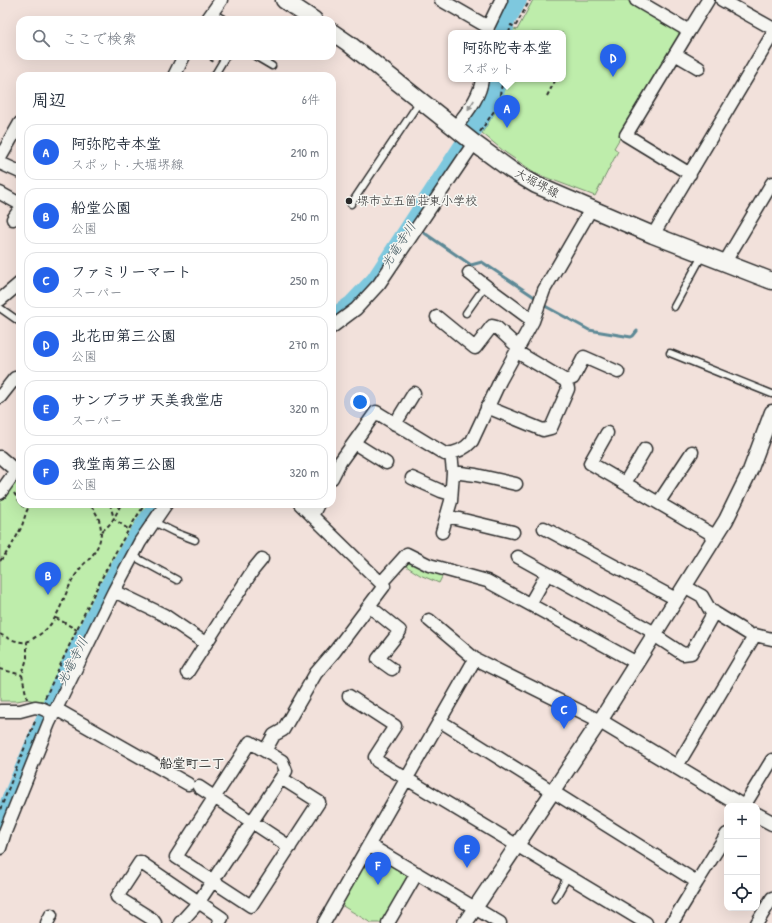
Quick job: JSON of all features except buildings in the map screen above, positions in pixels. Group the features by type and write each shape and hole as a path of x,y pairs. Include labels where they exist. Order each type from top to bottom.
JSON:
{"main road":[{"path":"284,0 308,16"},
{"name":"大堀堺線","path":"336,35 511,170 536,185 653,235 771,279"}],"street":[{"path":"210,16 221,0"},
{"path":"441,0 487,30 501,0"},
{"path":"690,174 626,135 708,0"},
{"path":"722,0 772,28"},
{"path":"642,1 689,31"},
{"path":"653,235 772,35"},
{"path":"675,54 699,68"},
{"path":"176,72 182,60"},
{"path":"336,324 356,309 379,284 468,136 474,101 481,88 482,82"},
{"path":"0,158 16,130"},
{"path":"0,163 16,170"},
{"path":"725,262 772,182"},
{"path":"0,194 16,202"},
{"path":"336,470 340,462 376,412 445,454 465,448 472,441 500,381 533,321 544,290 591,209"},
{"path":"469,273 533,321"},
{"path":"0,300 16,286"},
{"path":"437,317 475,348 492,326 496,327 518,350 566,381 568,388 551,428 543,430 487,407"},
{"path":"566,381 573,378 584,357 618,372"},
{"path":"0,397 4,384 16,379"},
{"path":"395,424 414,393"},
{"path":"465,923 637,663 726,520 750,472 772,412"},
{"path":"607,433 590,462 715,536"},
{"path":"354,443 386,463"},
{"path":"625,483 645,449"},
{"path":"659,502 692,452"},
{"path":"442,532 451,494 453,472 451,453"},
{"path":"0,457 16,467"},
{"path":"0,493 16,471"},
{"path":"453,472 476,475 516,484"},
{"path":"412,478 451,494"},
{"path":"0,848 54,712 140,542 163,508"},
{"path":"265,751 274,735 283,730 316,674 384,586 304,508"},
{"path":"312,516 316,508"},
{"path":"447,516 512,532"},
{"path":"544,528 676,599"},
{"path":"381,583 407,554 429,565 487,581 637,663"},
{"path":"518,558 654,634 682,654 691,652 714,612"},
{"path":"186,673 253,570 262,559"},
{"path":"530,604 547,574"},
{"path":"684,586 702,596 710,610 754,637"},
{"path":"114,591 164,615 206,643"},
{"path":"369,606 400,631 378,659 392,669"},
{"path":"429,620 476,659 600,720 738,803"},
{"path":"677,766 755,635 772,639"},
{"path":"324,923 476,659"},
{"path":"349,696 395,726 375,757 377,761 646,923"},
{"path":"0,711 20,711 37,708 54,712 194,785 290,847"},
{"path":"440,721 697,882"},
{"path":"180,923 213,881 281,778 286,771 282,761 250,742 176,857 213,881 250,906 319,802 281,778"},
{"path":"745,803 772,760"},
{"path":"760,817 772,823"},
{"path":"672,923 724,839"},
{"path":"369,845 500,923"},
{"path":"155,923 152,919 117,897 140,862 192,896 198,902 222,918 219,923"},
{"path":"388,923 417,873"},
{"path":"757,923 770,905"}],"lane":[{"path":"216,72 223,60"},
{"path":"262,60 272,66"},
{"path":"351,204 420,100"},
{"path":"674,307 703,254"},
{"path":"466,313 485,286"},
{"path":"0,308 16,319"},
{"path":"670,353 772,394"},
{"path":"154,522 195,540"},
{"path":"133,556 177,580"},
{"path":"555,899 568,876"}],"path":[{"path":"510,30 511,25 515,27 530,0"},
{"path":"211,60 220,65"},
{"path":"468,136 498,105 502,82"},
{"path":"547,96 554,82"},
{"path":"0,634 27,642 43,633 50,627 56,618 71,583 95,551 99,543 102,531 98,515 92,508"},
{"path":"111,508 114,519 128,530"},
{"path":"102,531 109,526 119,508"},
{"path":"0,810 37,708 77,630 106,568 142,508"},
{"path":"0,561 7,553 21,527 26,510"},
{"path":"56,618 77,630"},
{"path":"27,642 27,658 22,675 37,708"},
{"path":"0,668 22,675"}],"green space":[{"path":"533,0 629,0 681,30 682,34 614,148 618,151 595,196 537,174 506,153 482,133 499,106 507,82 566,82 566,30 517,30"},
{"path":"16,477 16,508 145,508 130,531 107,572 45,704 27,699 17,701 0,701 0,500"},
{"path":"410,560 443,575 439,583 420,575 406,566"},
{"path":"375,853 406,871 408,877 382,923 371,923 341,905 370,855"}],"waterway":[{"name":"光竜寺川","path":"504,30 506,21 518,0"},
{"name":"光竜寺川","path":"336,315 352,304 375,280 494,98 498,82"},
{"path":"423,232 471,265 482,262 536,298"},
{"path":"545,306 589,330 631,337 637,331"},
{"name":"光竜寺川","path":"0,824 56,693 108,588 134,540 155,508"}],"place":[{"name":"北花田第三公園","path":"613,77"},
{"name":"阿弥陀寺本堂","path":"507,128"},
{"name":"堺市立五箇荘東小学校","path":"349,201"},
{"name":"船堂公園","path":"48,595"},
{"name":"ファミリーマート","path":"564,729"},
{"name":"サンプラザ 天美我堂店","path":"467,868"},
{"name":"我堂南第三公園","path":"378,885"}],"district":[{"name":"船堂町二丁","path":"192,763"}]}
